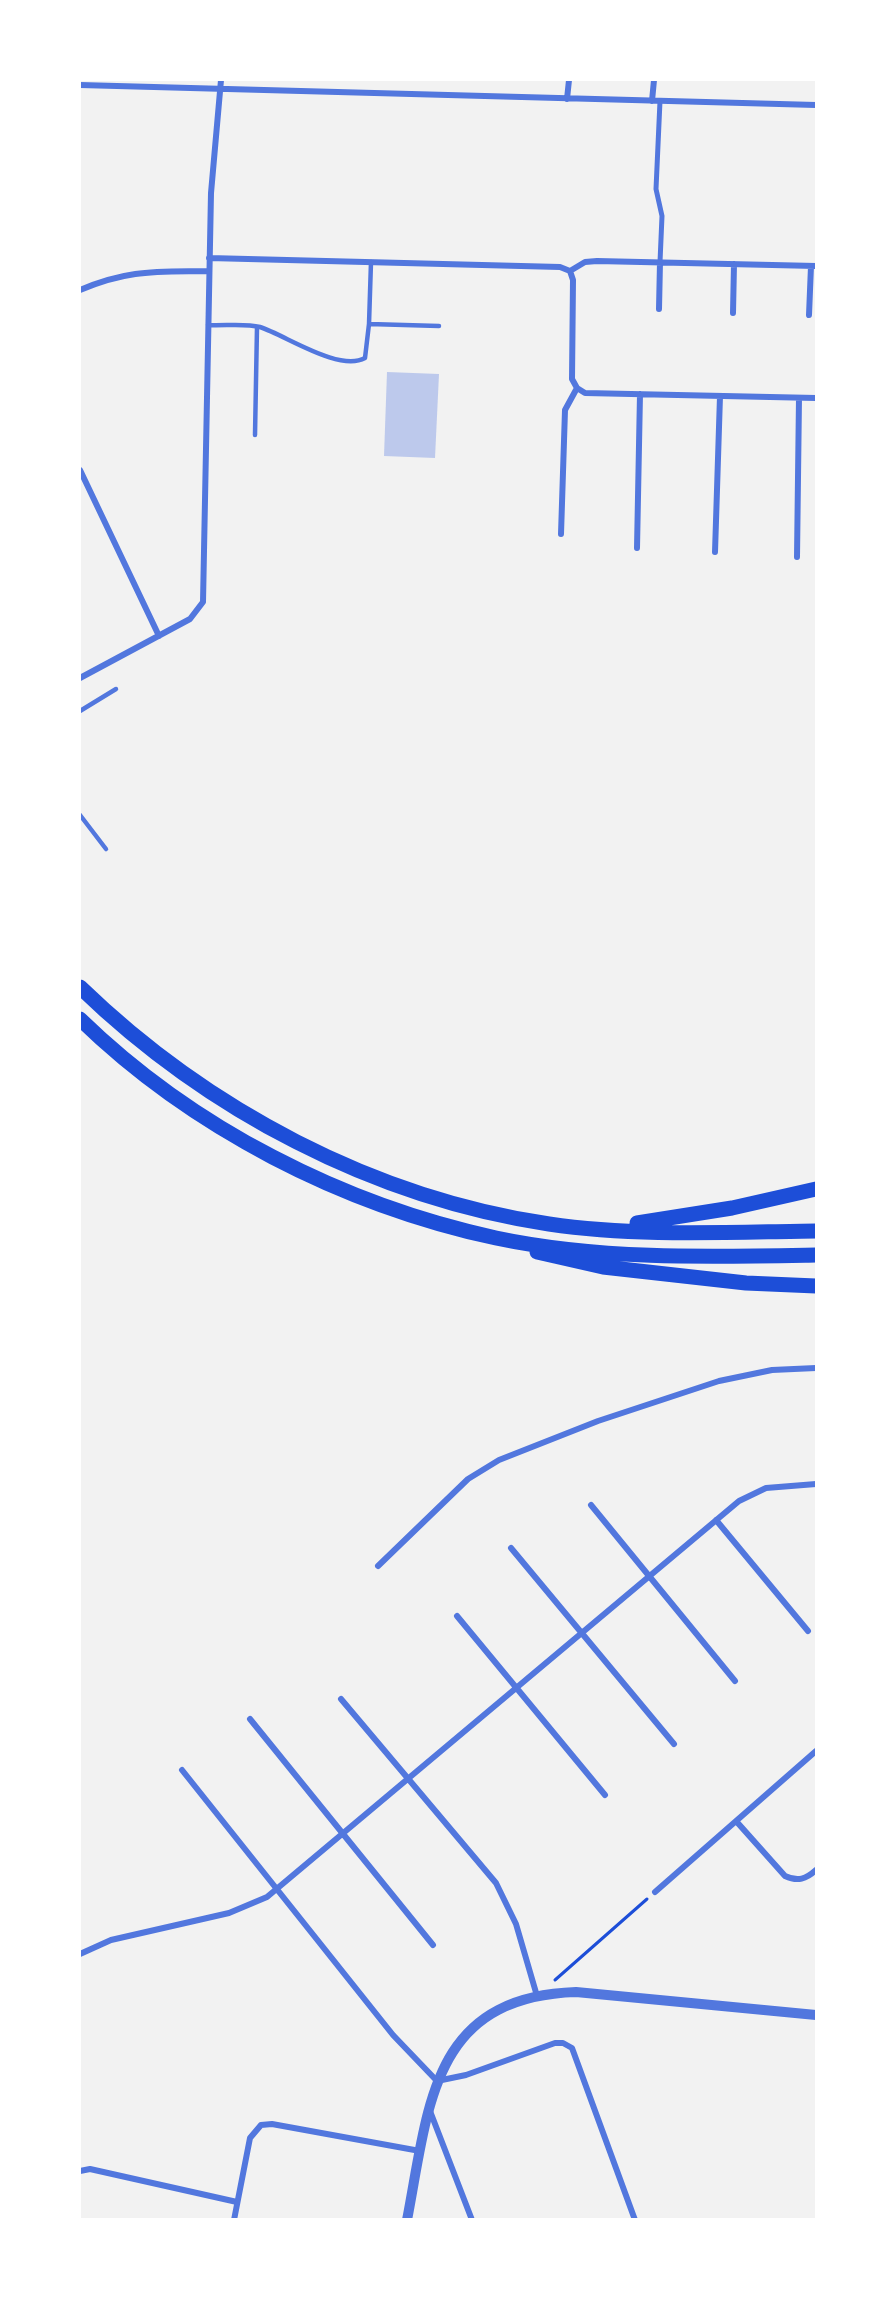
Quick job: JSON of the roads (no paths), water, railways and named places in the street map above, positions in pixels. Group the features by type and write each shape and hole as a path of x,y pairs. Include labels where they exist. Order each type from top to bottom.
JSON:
{"highway":[{"path":"80,987 122,1027 186,1076 284,1136 386,1181 468,1207 510,1217 591,1228 719,1232 816,1230"},
{"path":"80,1019 195,1110 296,1168 384,1207 497,1238 532,1251 603,1267 746,1283 816,1286"},
{"path":"591,1228 721,1210 816,1189"},
{"path":"497,1238 611,1252 816,1255"}],"street":[{"path":"80,678 190,619 200,609 204,595 211,193 221,80"},
{"path":"567,99 569,80"},
{"path":"652,101 654,80"},
{"path":"80,85 816,105"},
{"path":"658,309 662,216 656,189 660,101"},
{"path":"209,258 560,267 570,271 591,261 814,266 809,315"},
{"path":"733,313 734,264"},
{"path":"80,290 109,278 136,272 209,271"},
{"path":"570,271 573,280 572,379 577,388 585,393 816,398"},
{"path":"561,534 565,410 577,388"},
{"path":"637,548 640,394"},
{"path":"715,552 720,396"},
{"path":"797,557 799,398"},
{"path":"80,470 159,636"},
{"path":"378,1566 468,1479 498,1460 608,1418 736,1376 772,1370 816,1368"},
{"path":"80,1954 111,1940 229,1913 256,1903 276,1890 716,1520 757,1491 816,1484"},
{"path":"591,1505 735,1681"},
{"path":"716,1520 808,1631"},
{"path":"511,1548 674,1744"},
{"path":"457,1616 605,1795"},
{"path":"341,1699 410,1778 500,1889 516,1924 537,1996"},
{"path":"250,1719 433,1945"},
{"path":"655,1892 816,1751"},
{"path":"182,1770 393,2035 437,2081"},
{"path":"736,1821 785,1876 804,1879 816,1870"},
{"path":"407,2220 429,2108 437,2081 458,2043 496,2010 537,1996 595,1993 816,2015"},
{"path":"437,2081 466,2075 555,2043 568,2045 575,2052 634,2220"},
{"path":"429,2108 472,2220"},
{"path":"234,2220 250,2138 256,2128 266,2124 420,2151"},
{"path":"80,2171 90,2169 237,2202"}],"lane":[{"path":"208,325 257,327 338,360 361,360 365,358 369,324 371,262"},
{"path":"369,324 440,326"},
{"path":"255,435 257,327"},
{"path":"80,711 116,689"},
{"path":"80,814 106,849"}]}
